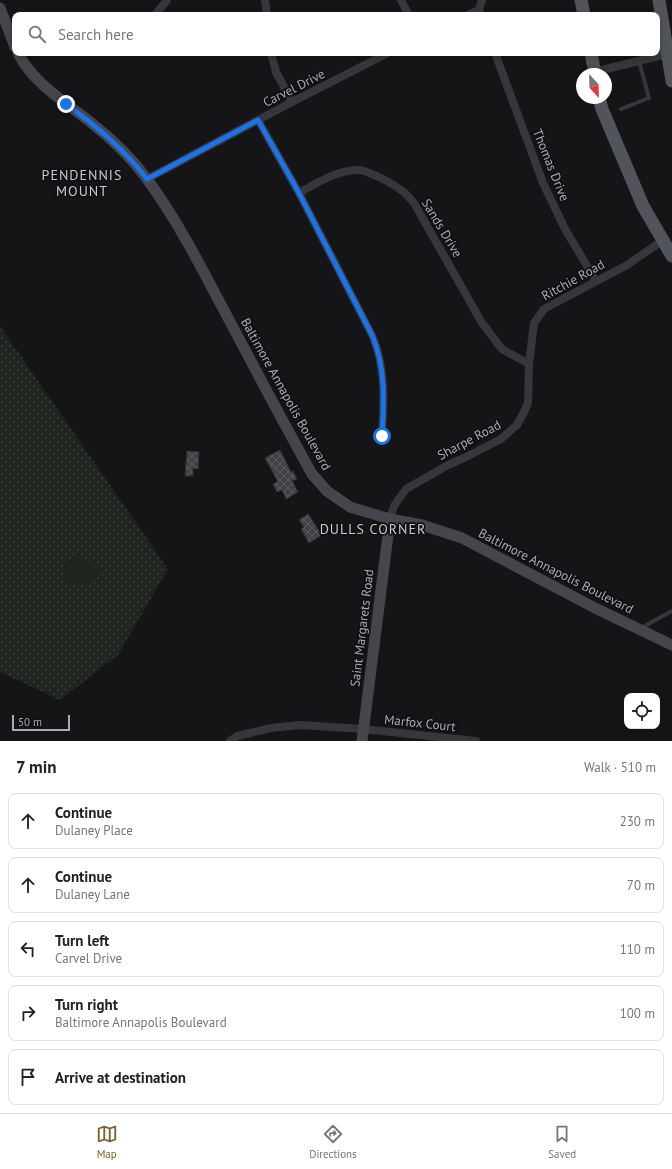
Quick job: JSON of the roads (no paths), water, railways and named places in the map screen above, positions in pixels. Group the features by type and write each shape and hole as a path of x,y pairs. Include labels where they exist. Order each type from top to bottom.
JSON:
{"main road":[{"path":"581,0 583,12"},
{"path":"659,0 670,53 672,81"},
{"path":"0,8 12,39"},
{"name":"Baltimore Annapolis Boulevard","path":"20,56 33,75 54,94 90,121 118,146 135,163 147,179 181,231 312,474 327,491 350,507 390,519 422,525 462,538 588,605 672,646"},
{"path":"592,56 594,68"},
{"path":"601,104 643,206 662,242 672,256"},
{"name":"Saint Margarets Road","path":"362,741 362,729 390,519"}],"street":[{"path":"157,12 167,0"},
{"path":"265,0 267,12"},
{"path":"401,0 407,12"},
{"path":"480,12 482,0"},
{"path":"660,56 670,53"},
{"path":"272,56 276,72 292,102"},
{"name":"Carvel Drive","path":"147,179 382,56"},
{"name":"Thomas Drive","path":"496,56 543,183 565,229 596,281"},
{"path":"612,68 658,56"},
{"path":"258,120 299,193 378,349 383,376 382,436"},
{"name":"Sands Drive","path":"299,193 320,181 346,172 359,170 401,189 414,203 482,323 502,349 529,364"},
{"name":"Ritchie Road","path":"529,364 534,323 544,309 627,265 662,242"},
{"name":"Sharpe Road","path":"390,519 394,506 406,489 448,465 501,439 517,425 528,403 529,364"},
{"name":"Marfox Court","path":"230,741 237,736 271,728 300,725 362,729 476,741"}],"lane":[{"path":"621,110 649,98 639,61"},
{"path":"638,629 672,611"}],"district":[{"name":"PENDENNIS MOUNT","path":"82,184"},
{"name":"DULLS CORNER","path":"373,529"}]}
